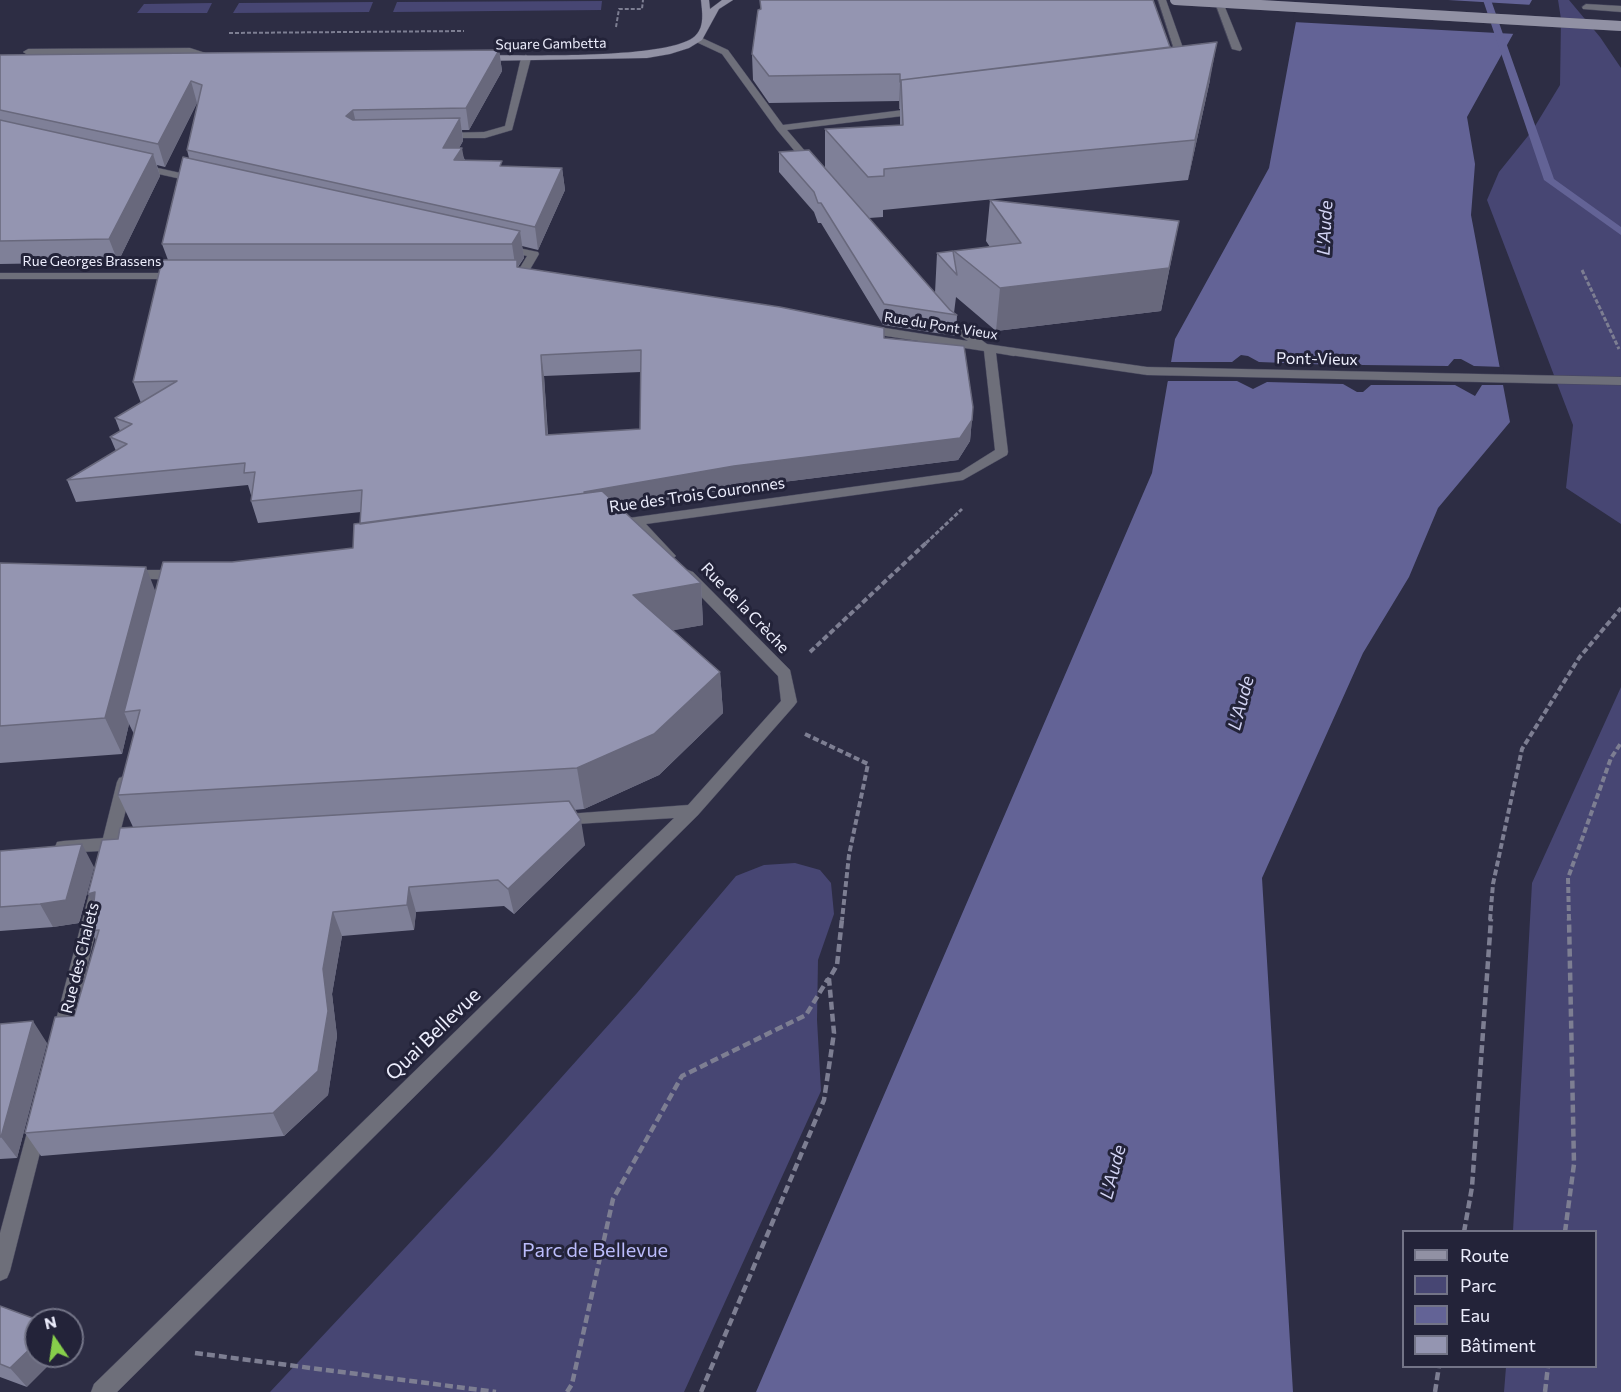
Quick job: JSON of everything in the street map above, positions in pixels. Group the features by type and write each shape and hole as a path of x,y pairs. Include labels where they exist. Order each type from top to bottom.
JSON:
{"main road":[{"path":"697,39 704,32 705,0"},
{"path":"706,22 716,7 729,0"},
{"path":"1174,0 1621,26"},
{"name":"Square Gambetta","path":"467,58 647,55 674,50 697,39"},
{"path":"24,62 223,60"}],"street":[{"path":"1162,0 1190,79"},
{"path":"1218,0 1237,49"},
{"path":"1586,7 1621,9"},
{"path":"697,39 725,52 780,128 820,173"},
{"path":"28,52 190,51 223,60"},
{"path":"427,136 485,135 509,128 526,58"},
{"path":"780,128 932,110"},
{"path":"125,164 215,184"},
{"path":"488,244 534,254 522,276"},
{"name":"Rue Georges Brassens","path":"0,276 193,276"},
{"path":"938,309 954,327 990,349"},
{"name":"Rue du Pont Vieux","path":"849,326 1014,352"},
{"name":"Rue des Trois Couronnes","path":"612,525 963,476 1002,452 990,349"},
{"name":"Pont-Vieux","path":"1014,352 1148,371 1621,381"},
{"name":"Rue de la Crèche","path":"636,521 785,674 789,702"},
{"path":"120,575 174,581 199,574"},
{"name":"Quai Bellevue","path":"102,1392 692,811 789,702"},
{"name":"Rue des Chalets","path":"56,1052 129,766"},
{"path":"538,820 692,811"},
{"path":"44,849 134,843"},
{"path":"0,1271 42,1109"}],"path":[{"path":"613,30 615,30 619,9 642,9 643,0"},
{"path":"226,33 463,31"},
{"path":"1582,270 1621,353"},
{"path":"785,674 967,504 963,476"},
{"path":"1464,1230 1472,1187 1493,884 1522,749 1579,658 1621,608"},
{"path":"567,1392 572,1384 614,1199 682,1076 806,1015 837,965 849,855 868,764 775,719"},
{"path":"1565,1230 1574,1164 1568,878 1611,758 1621,743"},
{"path":"701,1392 824,1100 834,1033 829,979"},
{"path":"146,1347 496,1392"},
{"path":"1435,1392 1439,1368"},
{"path":"1545,1392 1548,1368"}],"green space":[{"path":"1558,0 1569,0 1600,37 1621,68 1621,524 1566,488 1573,425 1487,200 1499,172 1532,131 1560,85 1561,19"},
{"path":"602,1 601,10 393,12 397,2"},
{"path":"373,2 369,12 233,13 239,3"},
{"path":"212,3 207,13 137,13 144,4"},
{"path":"1621,687 1621,1392 1504,1392 1506,1368 1597,1368 1597,1230 1513,1230 1532,883"},
{"name":"Parc de Bellevue","path":"795,863 820,870 831,883 834,914 818,960 817,1020 821,1091 684,1392 270,1392 492,1155 637,993 736,876 764,865"}],"water":[{"name":"L'Aude","path":"1300,0 1532,0 1467,117 1475,164 1471,215 1510,422 1438,508 1409,577 1363,653 1262,878 1293,1392 756,1392 1152,473 1175,339 1269,168"}],"pier":[{"path":"1296,0 1448,0 1533,5 1516,34 1293,22"},
{"path":"1241,355 1259,362 1336,365 1342,358 1349,358 1362,365 1448,366 1454,359 1461,359 1474,366 1503,367 1506,385 1482,385 1475,396 1455,385 1371,385 1363,392 1357,392 1343,384 1267,382 1253,389 1237,381 1168,381 1165,383 1168,362 1232,362"}],"building":[{"path":"760,0 1153,0 1170,47 901,80 901,82 900,74 769,76 752,54 758,10 761,9"},
{"path":"1217,42 1195,140 884,169 884,176 868,177 825,129 903,125 901,80"},
{"path":"499,50 466,108 353,110 346,116 353,120 460,118 443,148 462,148 454,160 502,161 500,166 562,168 535,227 187,150 202,85 191,81 158,144 0,110 0,55"},
{"path":"0,120 153,154 109,239 0,241"},
{"path":"809,150 950,310 957,315 884,304 821,203 818,203 814,192 779,152"},
{"path":"183,157 520,231 512,244 162,244"},
{"path":"990,200 1179,221 1169,268 1000,288 954,251 1021,243"},
{"path":"953,251 957,275 937,253"},
{"path":"162,260 517,260 517,267 780,307 884,328 884,338 964,346 973,407 972,420 960,438 734,466 584,492 586,493 360,524 362,490 251,501 255,472 244,473 245,463 67,480 127,444 110,437 132,424 115,418 177,381 133,382","holes":["641,350 640,429 546,435 541,355"]},
{"path":"602,491 701,583 633,595 720,672 654,734 577,768 118,795 140,710 124,712 163,562 232,562 353,548 354,524"},
{"path":"0,563 146,567 105,718 0,726"},
{"path":"569,801 581,820 508,889 498,880 409,887 407,905 333,912 323,969 328,1011 318,1071 273,1113 25,1133 55,1017 74,1016 99,930 91,931 95,892 88,894 102,840 118,839 120,828"},
{"path":"82,844 66,900 0,907 0,851"},
{"path":"33,1021 1,1137 0,1137 0,1024"},
{"path":"0,1306 24,1315 24,1355 10,1368 0,1364"}],"waterway":[{"path":"1487,0 1549,180 1621,232"}]}
